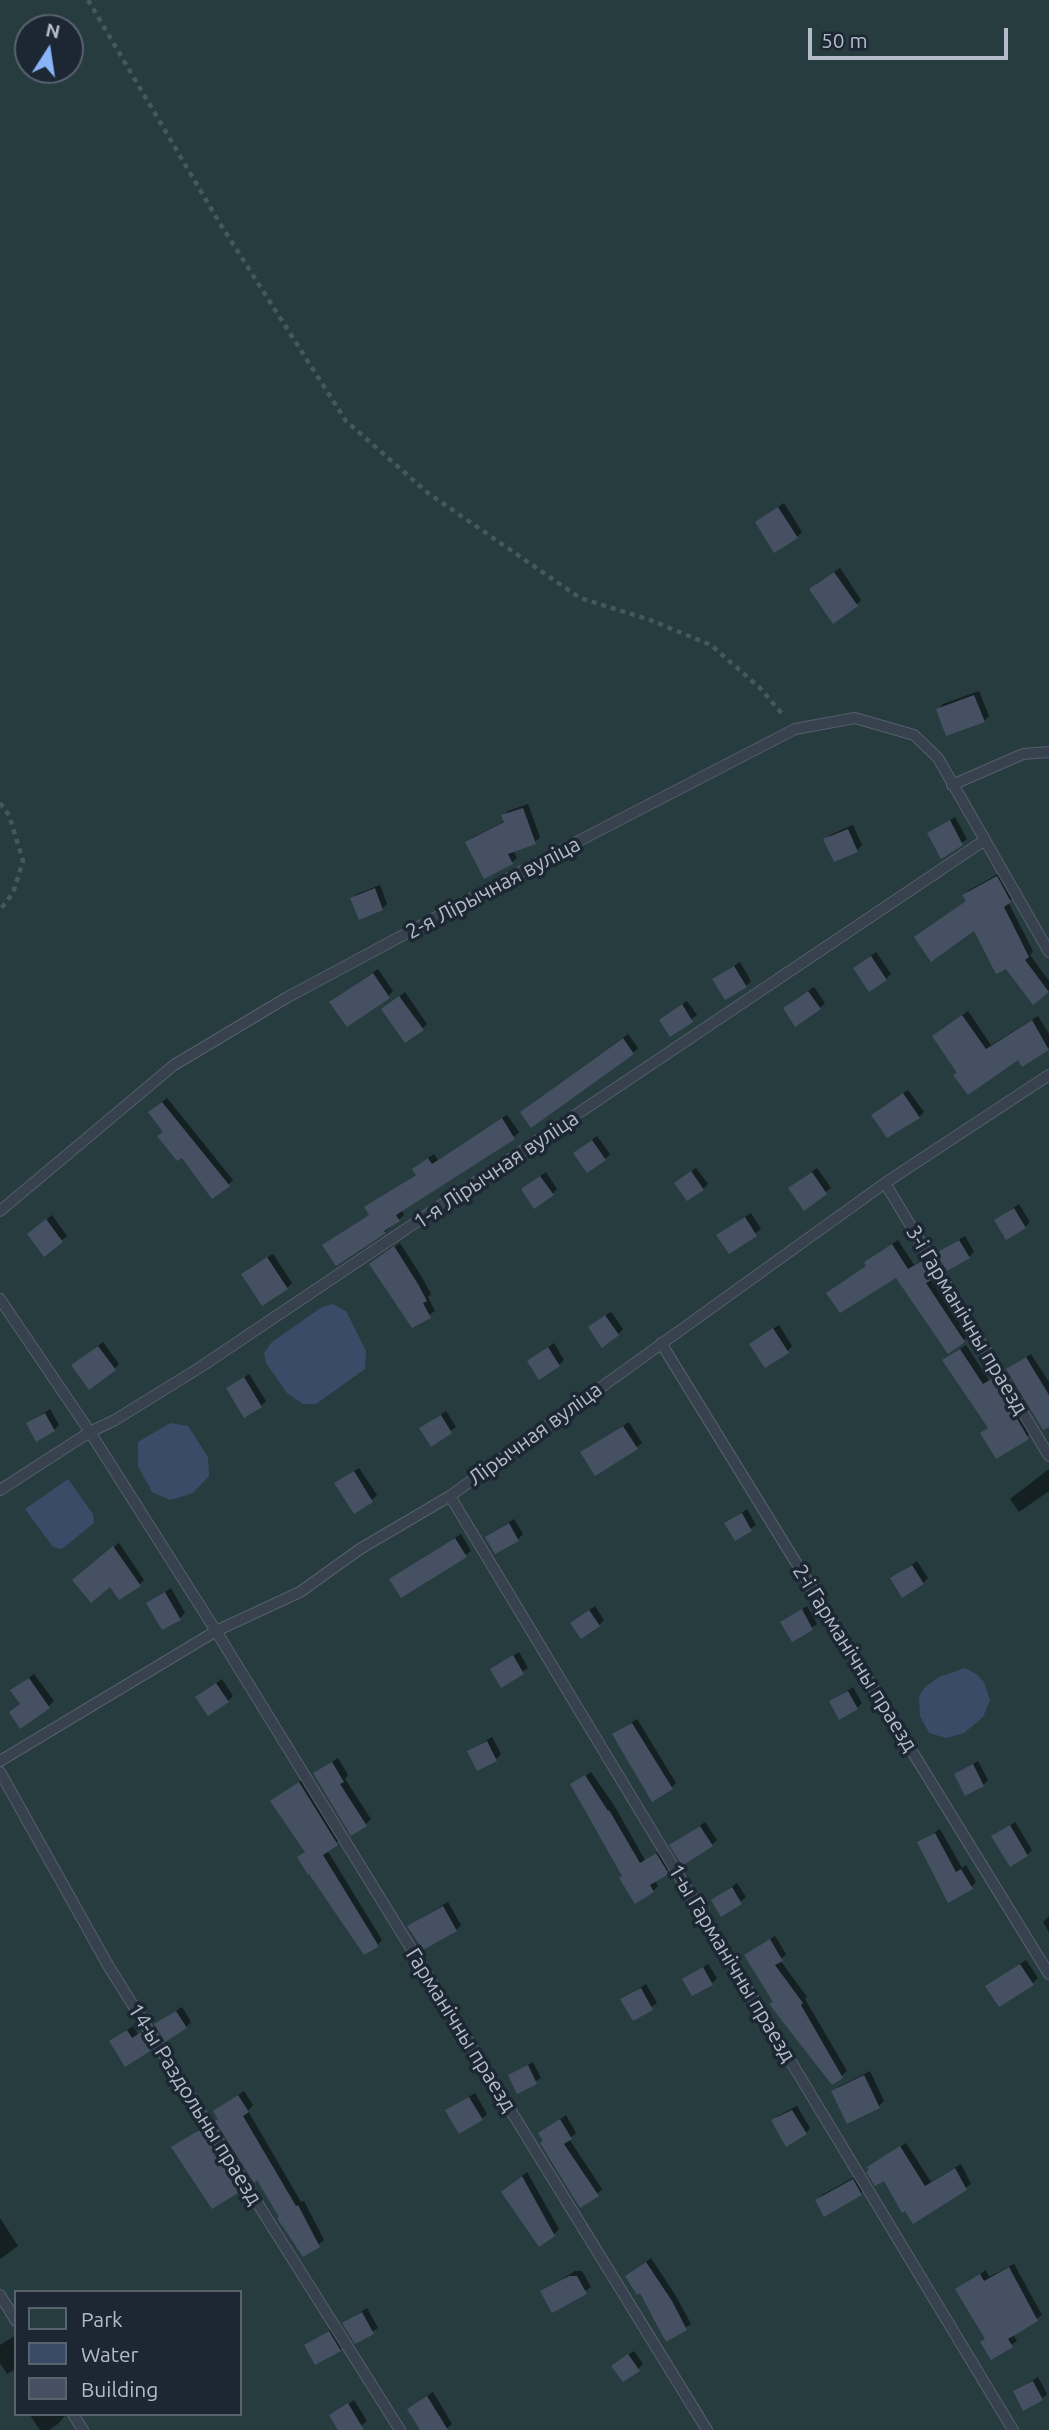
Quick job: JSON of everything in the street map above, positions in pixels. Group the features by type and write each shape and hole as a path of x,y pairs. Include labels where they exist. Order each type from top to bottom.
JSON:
{"lane":[{"name":"2-я Лірычная вуліца","path":"0,1211 174,1065 286,998 571,845 795,729 855,718 914,735 938,758 1049,952"},
{"path":"952,785 1023,754 1049,752"},
{"name":"1-я Лірычная вуліца","path":"0,1490 90,1432 199,1368 985,841"},
{"name":"Лірычная вуліца","path":"0,1760 216,1630 300,1592 360,1549 450,1496 885,1183 1049,1075"},
{"name":"3-і Гарманічны праезд","path":"885,1183 1049,1456"},
{"name":"Гарманічны праезд","path":"0,1299 90,1432 216,1630 707,2430"},
{"name":"2-і Гарманічны праезд","path":"662,1343 1049,1973"},
{"name":"1-ы Гарманічны праезд","path":"450,1496 1013,2430"},
{"name":"14-ы Раздольны праезд","path":"0,1772 109,1967 400,2430"},
{"path":"0,2295 14,2318"}],"path":[{"path":"88,0 219,222 346,421 428,493 580,598 650,620 711,645 760,688 795,729"},
{"path":"0,803 9,815 23,862 13,893 0,910"}],"green space":[{"path":"0,0 1049,0 1049,2430 0,2430"}],"water":[{"path":"333,1304 346,1311 366,1351 365,1369 316,1404 303,1404 287,1393 266,1363 264,1353 272,1342 322,1307"},
{"path":"170,1423 188,1426 208,1457 209,1476 193,1493 170,1500 152,1492 138,1466 138,1442"},
{"path":"68,1479 93,1514 94,1523 62,1549 53,1547 25,1509"},
{"path":"965,1668 984,1682 990,1700 983,1717 964,1733 946,1738 929,1733 920,1716 919,1696 925,1687 939,1677"}],"building":[{"path":"778,507 798,538 774,553 755,522"},
{"path":"834,572 858,606 833,624 809,589"},
{"path":"974,695 985,722 946,736 936,709"},
{"path":"523,808 536,844 508,854 513,864 484,879 465,842 504,822 501,815"},
{"path":"950,820 963,845 941,859 927,833"},
{"path":"848,829 858,852 834,862 823,839"},
{"path":"997,876 1011,902 1004,907 1029,957 1025,960 1049,992 1033,1005 1006,969 996,974 974,931 931,962 914,937 966,901 962,895"},
{"path":"375,888 383,910 359,920 350,898"},
{"path":"871,956 887,980 869,992 853,968"},
{"path":"734,966 747,987 725,1000 712,979"},
{"path":"373,973 390,998 347,1027 329,1002"},
{"path":"808,991 821,1009 795,1027 783,1008"},
{"path":"399,996 424,1030 405,1043 381,1009"},
{"path":"682,1004 693,1022 670,1037 659,1020"},
{"path":"962,1015 986,1049 1032,1020 1049,1050 1022,1067 1018,1060 968,1095 953,1075 957,1073 932,1036"},
{"path":"623,1038 634,1054 531,1128 520,1112"},
{"path":"903,1093 920,1118 887,1138 871,1115"},
{"path":"162,1102 230,1186 212,1199 182,1158 177,1161 157,1136 163,1132 148,1112"},
{"path":"502,1118 515,1139 396,1215 400,1221 384,1231 386,1233 336,1266 322,1245 369,1215 364,1207 416,1175 412,1169 428,1158 432,1164"},
{"path":"592,1140 606,1160 587,1173 573,1153"},
{"path":"691,1171 704,1190 687,1201 674,1183"},
{"path":"812,1172 827,1194 804,1211 788,1188"},
{"path":"540,1176 554,1195 534,1209 521,1189"},
{"path":"1014,1208 1026,1228 1006,1240 994,1220"},
{"path":"745,1217 757,1236 729,1254 716,1235"},
{"path":"46,1219 63,1242 44,1257 27,1234"},
{"path":"959,1240 970,1258 947,1271 936,1253"},
{"path":"892,1244 908,1269 922,1261 933,1279 926,1283 965,1342 948,1354 896,1278 840,1313 826,1293 866,1266 864,1262"},
{"path":"394,1246 427,1301 423,1303 431,1318 412,1328 369,1264"},
{"path":"267,1257 288,1289 262,1306 241,1274"},
{"path":"605,1315 619,1335 602,1348 588,1327"},
{"path":"773,1328 789,1353 765,1368 749,1344"},
{"path":"98,1346 116,1370 89,1390 71,1365"},
{"path":"548,1347 560,1366 539,1380 527,1361"},
{"path":"960,1349 983,1384 993,1378 1029,1439 996,1459 980,1433 988,1428 942,1360"},
{"path":"1026,1357 1049,1395 1049,1427 1043,1430 1006,1369"},
{"path":"244,1377 262,1407 244,1418 226,1388"},
{"path":"45,1413 55,1431 36,1442 26,1423"},
{"path":"441,1415 452,1433 431,1447 419,1428"},
{"path":"623,1426 638,1449 595,1476 580,1452"},
{"path":"354,1471 373,1502 354,1514 334,1483"},
{"path":"742,1513 752,1531 735,1541 724,1523"},
{"path":"509,1523 519,1541 495,1554 485,1537"},
{"path":"455,1538 467,1557 401,1598 389,1579"},
{"path":"113,1546 141,1586 119,1600 110,1587 91,1603 72,1580"},
{"path":"912,1565 924,1584 902,1598 890,1578"},
{"path":"165,1592 181,1620 162,1630 146,1603"},
{"path":"802,1609 813,1630 792,1642 780,1622"},
{"path":"589,1610 600,1626 581,1639 570,1623"},
{"path":"513,1655 524,1674 501,1688 490,1669"},
{"path":"29,1678 50,1708 20,1729 9,1712 20,1704 10,1690"},
{"path":"216,1683 229,1702 208,1716 195,1697"},
{"path":"848,1691 858,1709 839,1720 829,1701"},
{"path":"632,1723 673,1789 652,1802 612,1734"},
{"path":"487,1741 497,1761 477,1771 467,1751"},
{"path":"332,1762 344,1782 340,1784 367,1826 351,1836 313,1773"},
{"path":"973,1764 984,1786 965,1796 954,1774"},
{"path":"585,1775 640,1863 656,1853 669,1874 650,1885 654,1892 635,1904 570,1784"},
{"path":"299,1782 338,1845 323,1855 377,1943 378,1947 364,1955 297,1857 305,1852 270,1801"},
{"path":"1010,1825 1028,1856 1010,1867 991,1836"},
{"path":"700,1826 713,1846 682,1866 669,1845"},
{"path":"935,1833 956,1872 961,1869 973,1889 948,1903 917,1842"},
{"path":"732,1887 742,1904 721,1917 711,1900"},
{"path":"443,1906 457,1931 423,1950 407,1926"},
{"path":"770,1939 783,1961 775,1965 803,2003 801,2005 843,2078 832,2085 769,2004 773,2002 744,1955"},
{"path":"1020,1964 1034,1985 999,2007 985,1986"},
{"path":"703,1967 713,1985 692,1996 682,1979"},
{"path":"641,1988 653,2010 633,2021 620,1999"},
{"path":"176,2011 187,2028 165,2042 154,2024"},
{"path":"127,2030 132,2038 141,2032 152,2050 125,2067 109,2041"},
{"path":"528,2065 537,2084 517,2094 508,2075"},
{"path":"864,2075 880,2108 847,2124 831,2091"},
{"path":"238,2095 249,2112 243,2116 296,2206 298,2205 320,2247 303,2257 277,2218 279,2217 257,2180 254,2183 215,2121 218,2119 213,2111"},
{"path":"469,2097 483,2120 459,2134 445,2110"},
{"path":"792,2110 807,2134 786,2147 771,2120"},
{"path":"560,2119 572,2139 564,2144 599,2196 580,2208 540,2143 543,2141 538,2133"},
{"path":"201,2129 241,2191 212,2209 171,2147"},
{"path":"900,2146 925,2186 955,2168 967,2190 913,2224 905,2211 902,2213 884,2181 875,2186 866,2172 869,2170 867,2167"},
{"path":"522,2176 555,2236 539,2247 501,2192"},
{"path":"853,2179 862,2195 824,2217 815,2200"},
{"path":"646,2262 672,2301 687,2330 666,2342 640,2293 637,2295 625,2276"},
{"path":"1009,2267 1038,2321 1008,2339 1013,2347 991,2360 980,2342 985,2339 955,2289 980,2274 984,2281"},
{"path":"569,2276 577,2276 587,2294 552,2313 540,2291"},
{"path":"362,2312 374,2334 355,2344 342,2323"},
{"path":"329,2331 341,2351 315,2365 304,2345"},
{"path":"628,2354 640,2371 623,2382 611,2366"},
{"path":"1033,2381 1043,2400 1023,2411 1013,2391"},
{"path":"427,2396 448,2430 420,2430 407,2409"},
{"path":"348,2403 364,2430 338,2430 329,2415"}]}
